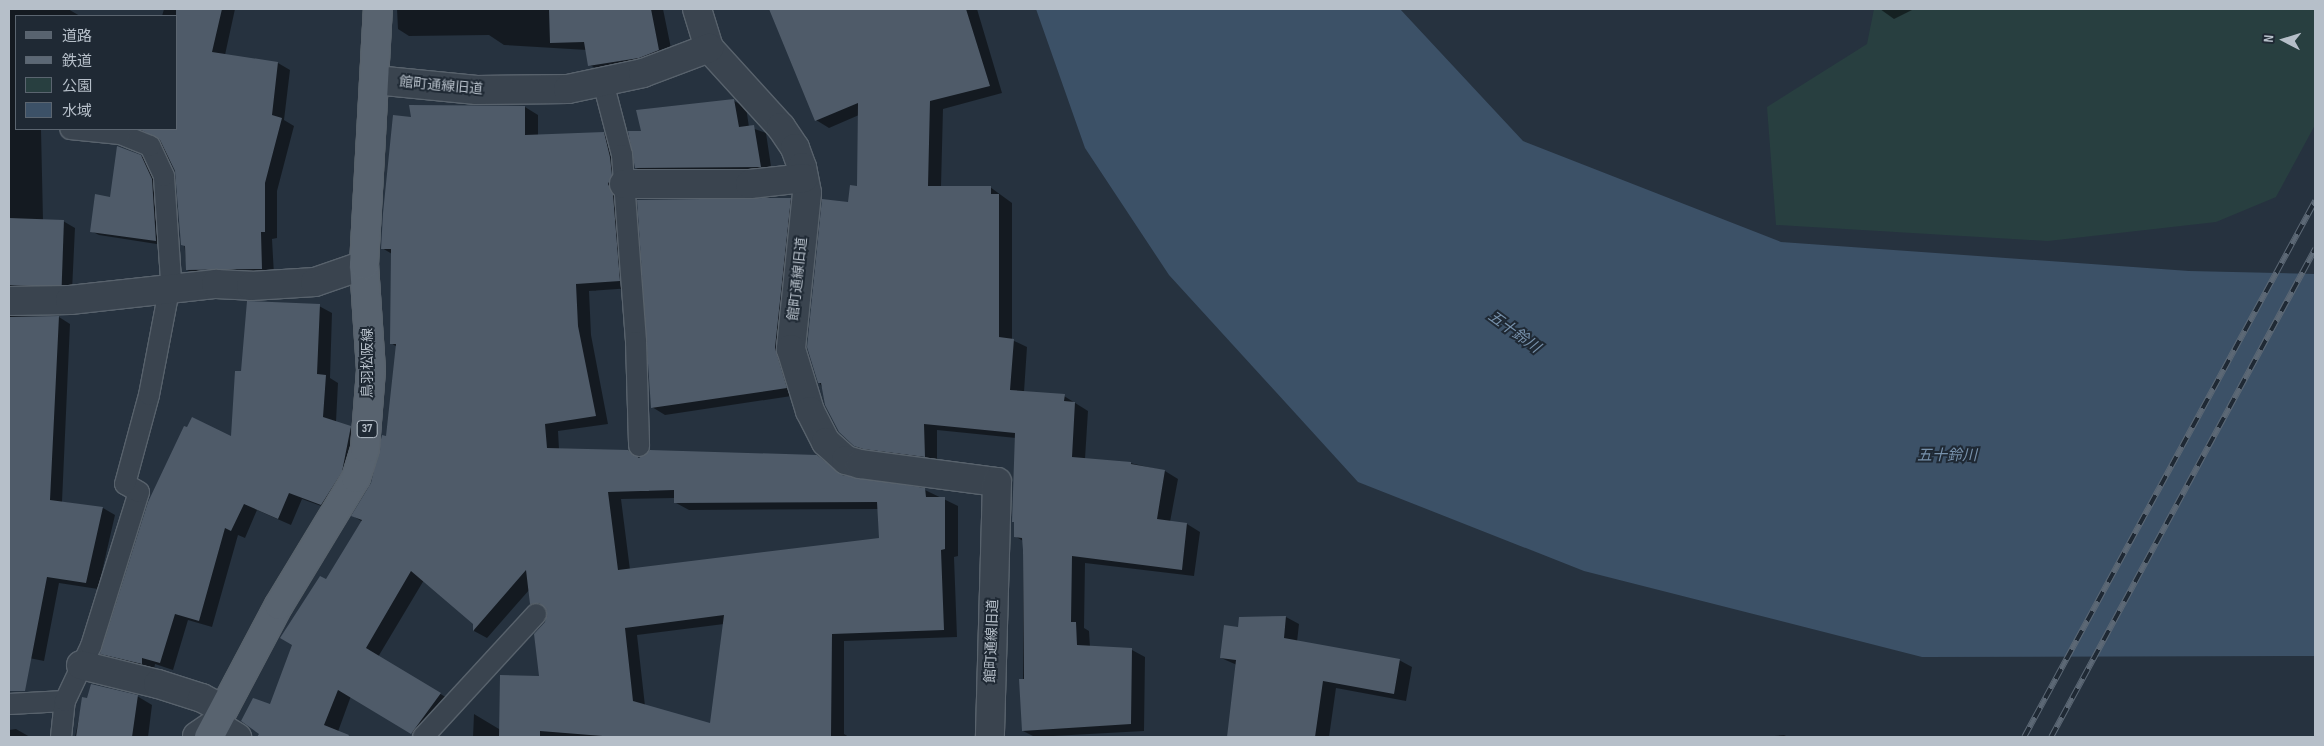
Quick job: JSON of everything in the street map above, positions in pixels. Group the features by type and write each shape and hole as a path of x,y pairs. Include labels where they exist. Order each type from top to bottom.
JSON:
{"main road":[{"name":"鳥羽松阪線","path":"216,729 279,605 358,470 365,448 371,370 364,264 378,9"}],"street":[{"path":"697,9 709,48"},
{"name":"館町通線旧道","path":"375,80 476,90 568,89 643,73 709,48 781,128 795,148 804,178 807,193 791,349 810,411 826,442 846,460 860,464 997,482 990,737"},
{"path":"624,184 750,184 804,178"},
{"path":"9,302 70,300 216,284 260,286 315,282 364,264"},
{"path":"81,665 166,686 202,698 216,729"}],"lane":[{"path":"603,82 622,155 636,342 639,446"},
{"path":"61,737 65,701 91,646 139,492 126,484 149,395 170,290 164,176 150,146 120,134 80,130"},
{"path":"423,737 536,614"},
{"path":"9,704 65,701"}],"green space":[{"path":"1874,9 2315,9 2315,125 2276,197 2216,222 2048,241 1776,225 1767,107 1867,44"}],"water":[{"name":"五十鈴川","path":"1036,9 1400,9 1523,141 1781,242 2189,271 2315,274 2315,656 1922,657 1584,571 1358,482 1169,275 1085,148"}],"building":[{"path":"176,9 222,9 212,52 278,62 272,115 282,118 265,183 265,232 261,232 262,269 186,270 185,246 181,245 175,171 160,140 141,130 178,130 178,15 176,15"},
{"path":"549,9 651,9 659,50 639,58 588,66 584,42 550,43"},
{"path":"769,9 966,9 990,86 930,101 928,186 991,186 991,194 999,194 999,337 1014,339 1010,390 1065,394 1064,401 1075,402 1072,457 1131,462 1131,464 1165,470 1157,519 1187,523 1182,570 1072,556 1071,622 1076,622 1077,645 1132,648 1131,724 1022,731 1019,679 1024,679 1023,550 1022,538 1014,537 1014,522 1012,522 1015,433 924,424 925,457 863,449 854,446 839,432 825,405 821,383 818,383 807,347 822,199 848,202 850,185 857,186 858,103 815,121"},
{"path":"734,99 739,127 754,125 761,167 635,168 628,131 641,131 636,110"},
{"path":"409,105 525,106 525,135 604,132 612,175 608,184 613,194 620,281 576,284 578,326 596,416 545,424 547,448 628,450 639,458 650,450 817,455 842,475 925,488 926,497 945,497 945,549 941,550 944,630 832,634 831,737 615,737 540,731 540,737 499,737 500,675 539,676 534,634 545,622 547,611 539,603 530,604 526,570 473,631 473,624 411,571 366,648 441,693 411,734 338,690 324,725 349,735 348,737 257,737 259,734 241,721 253,698 270,704 292,645 280,638 320,576 326,579 362,520 351,516 371,483 382,435 386,436 396,344 390,344 391,249 381,249 383,213 393,115 411,117","holes":["674,490 674,503 877,502 879,538 618,570 608,492","724,615 710,723 633,701 625,628"]},
{"path":"117,146 141,155 152,179 156,241 90,232 95,194 110,197"},
{"path":"791,198 775,348 787,388 651,408 637,200"},
{"path":"9,218 64,220 62,287 9,285"},
{"path":"247,301 320,304 317,374 326,375 323,417 351,426 342,472 321,505 289,493 278,519 244,504 231,531 225,528 199,621 175,614 160,663 142,658 142,664 100,654 148,502 184,426 187,427 192,417 231,436 235,371 241,371"},
{"path":"59,316 50,500 103,507 86,583 47,577 25,691 9,691 9,317"},
{"path":"1286,616 1284,638 1400,659 1394,694 1323,681 1315,737 1227,737 1236,660 1220,658 1224,625 1238,627 1239,617"},
{"path":"91,684 138,695 132,737 76,737 82,697 87,698"}],"railway":[{"path":"2024,737 2315,201"},
{"path":"2051,737 2315,249"}]}
